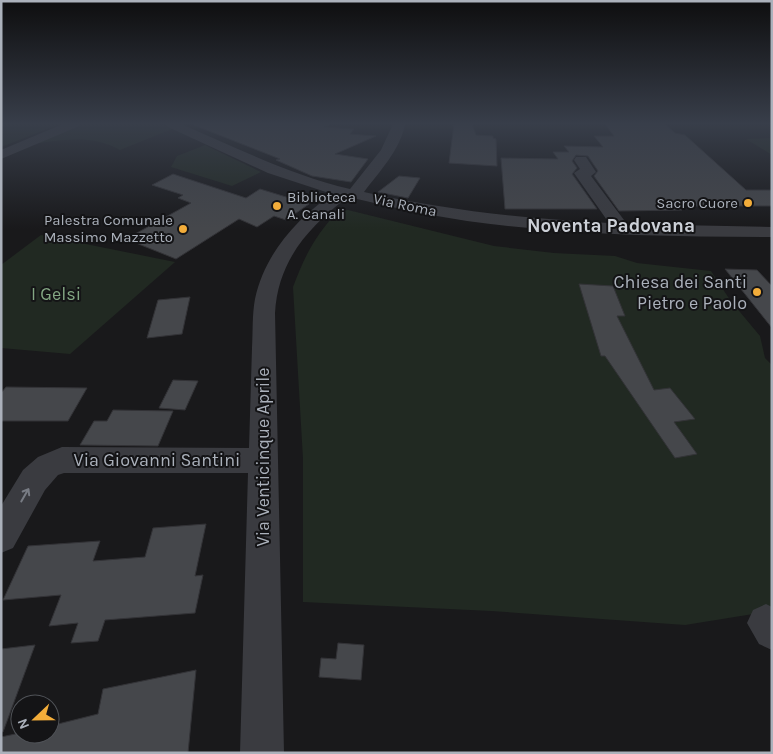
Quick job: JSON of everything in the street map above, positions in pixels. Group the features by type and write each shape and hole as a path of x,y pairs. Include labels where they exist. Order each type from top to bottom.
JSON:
{"street":[{"name":"Via Roma","path":"249,159 308,183 455,215 622,229 772,232"},
{"name":"Via Venticinque Aprile","path":"262,753 266,299 278,262 292,238 315,212 350,193 380,159"},
{"path":"581,160 589,172 581,174 622,229"},
{"name":"Via Giovanni Santini","path":"1,537 34,480 48,466 62,460 241,462 264,459"}],"green space":[{"path":"175,159 234,159 261,172 232,186 171,167"},
{"path":"348,210 494,246 554,253 615,256 637,263 711,271 730,300 760,336 765,358 772,365 772,611 685,625 491,611 303,602 303,459 293,287 306,255 323,229 338,211"},
{"name":"I Gelsi","path":"41,235 175,262 70,354 1,348 1,265"}],"building":[{"path":"368,159 351,182 312,176 276,160"},
{"path":"449,159 497,159 497,166 449,163"},
{"path":"501,159 573,159 572,161 577,168 572,174 597,209 505,209"},
{"path":"590,159 712,159 746,190 772,190 772,206 679,206 682,210 619,211 594,176 598,171"},
{"path":"173,174 246,198 260,189 309,204 286,220 274,216 257,227 239,219 176,259 126,239 191,203 178,198 183,195 152,185"},
{"path":"399,176 420,178 408,198 378,192"},
{"name":"Chiesa dei Santi Pietro e Paolo","path":"725,269 757,270 772,286 772,328"},
{"path":"579,284 613,286 625,316 617,316 654,390 670,388 695,419 674,422 697,454 675,458 605,356 601,356"},
{"path":"190,297 182,334 147,338 158,300"},
{"path":"173,380 198,381 185,410 159,408"},
{"path":"6,387 87,388 68,421 1,421 1,393"},
{"path":"113,410 173,411 158,446 80,445 94,421 107,421"},
{"path":"206,524 195,576 203,575 195,613 105,620 98,641 71,643 78,623 49,626 61,595 3,600 28,546 100,541 93,561 145,557 153,528"},
{"path":"338,643 364,645 361,680 319,677 321,658 336,659"},
{"path":"35,645 17,694 10,694 10,713 3,732 1,731 1,649"},
{"path":"196,670 188,753 1,753 1,737 10,735 10,744 60,744 60,724 98,714 103,689"}],"place":[{"name":"Sacro Cuore","path":"748,203"},
{"name":"Biblioteca A. Canali","path":"277,206"},
{"name":"Palestra Comunale Massimo Mazzetto","path":"183,229"},
{"name":"Chiesa dei Santi Pietro e Paolo","path":"757,292"}],"district":[{"name":"Noventa Padovana","path":"611,225"}]}
